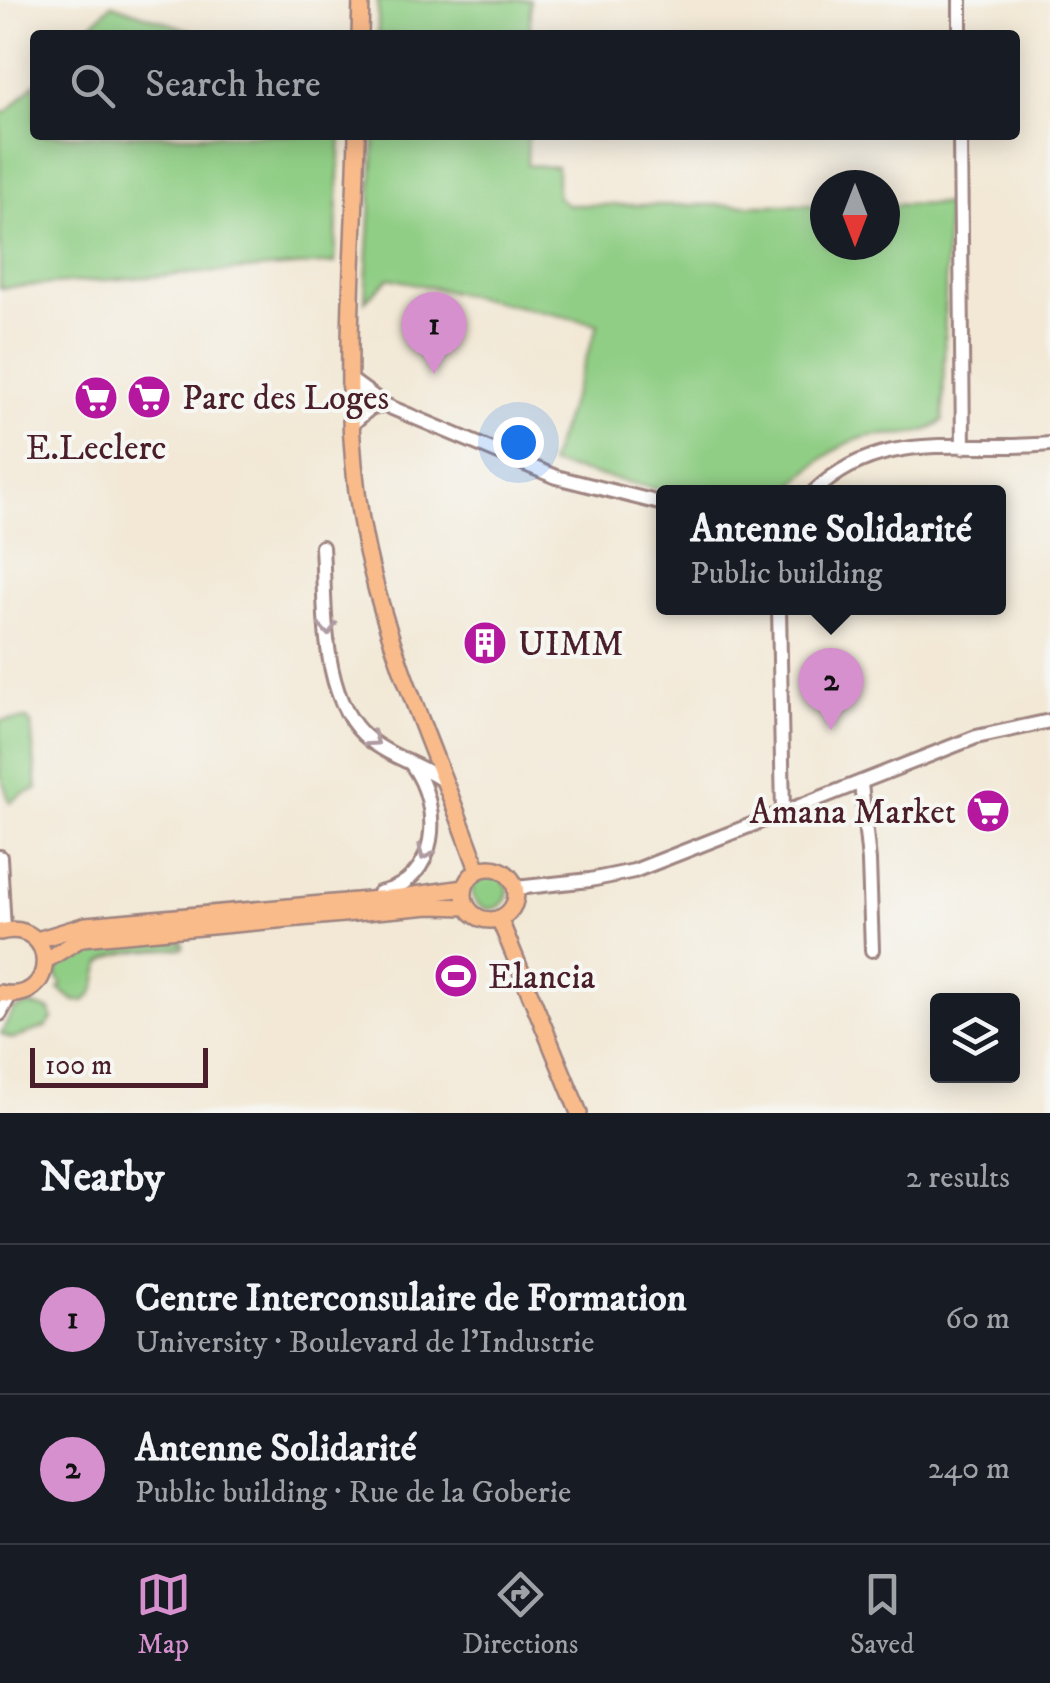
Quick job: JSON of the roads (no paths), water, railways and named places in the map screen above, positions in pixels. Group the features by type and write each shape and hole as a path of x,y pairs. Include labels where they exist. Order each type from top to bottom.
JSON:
{"main road":[{"path":"360,30 361,0"},
{"path":"358,140 351,380 358,496 371,568 394,646 478,870"},
{"path":"45,960 82,938 430,906 467,907 481,918 499,918 515,903 516,888 508,874 501,870 478,870 472,874 464,888 467,907"},
{"path":"37,940 86,926 464,888"},
{"path":"499,918 580,1113"},
{"path":"2,931 22,931 37,940 45,960 40,980 32,989 5,994"}],"street":[{"path":"960,0 960,30"},
{"path":"960,140 963,447"},
{"path":"351,380 386,405 556,476 656,502"},
{"path":"352,424 370,408 386,405"},
{"path":"822,485 841,468 878,453 910,448 1050,444"},
{"path":"322,547 336,688 358,729 372,742 430,770 447,784"},
{"path":"779,615 784,813"},
{"path":"516,888 634,871 976,737 1050,721"},
{"path":"339,901 399,888 414,875 431,844 432,804 423,780 410,763"},
{"path":"860,782 870,861 872,950"},
{"path":"0,857 2,931"},
{"path":"0,1014 5,994"}],"place":[{"name":"Centre Interconsulaire de Formation","path":"434,374"},
{"name":"Parc des Loges","path":"149,397"},
{"name":"E.Leclerc","path":"96,398"},
{"name":"UIMM","path":"485,643"},
{"name":"Antenne Solidarité","path":"831,730"},
{"name":"Amana Market","path":"988,811"},
{"name":"Elancia","path":"456,976"}]}
